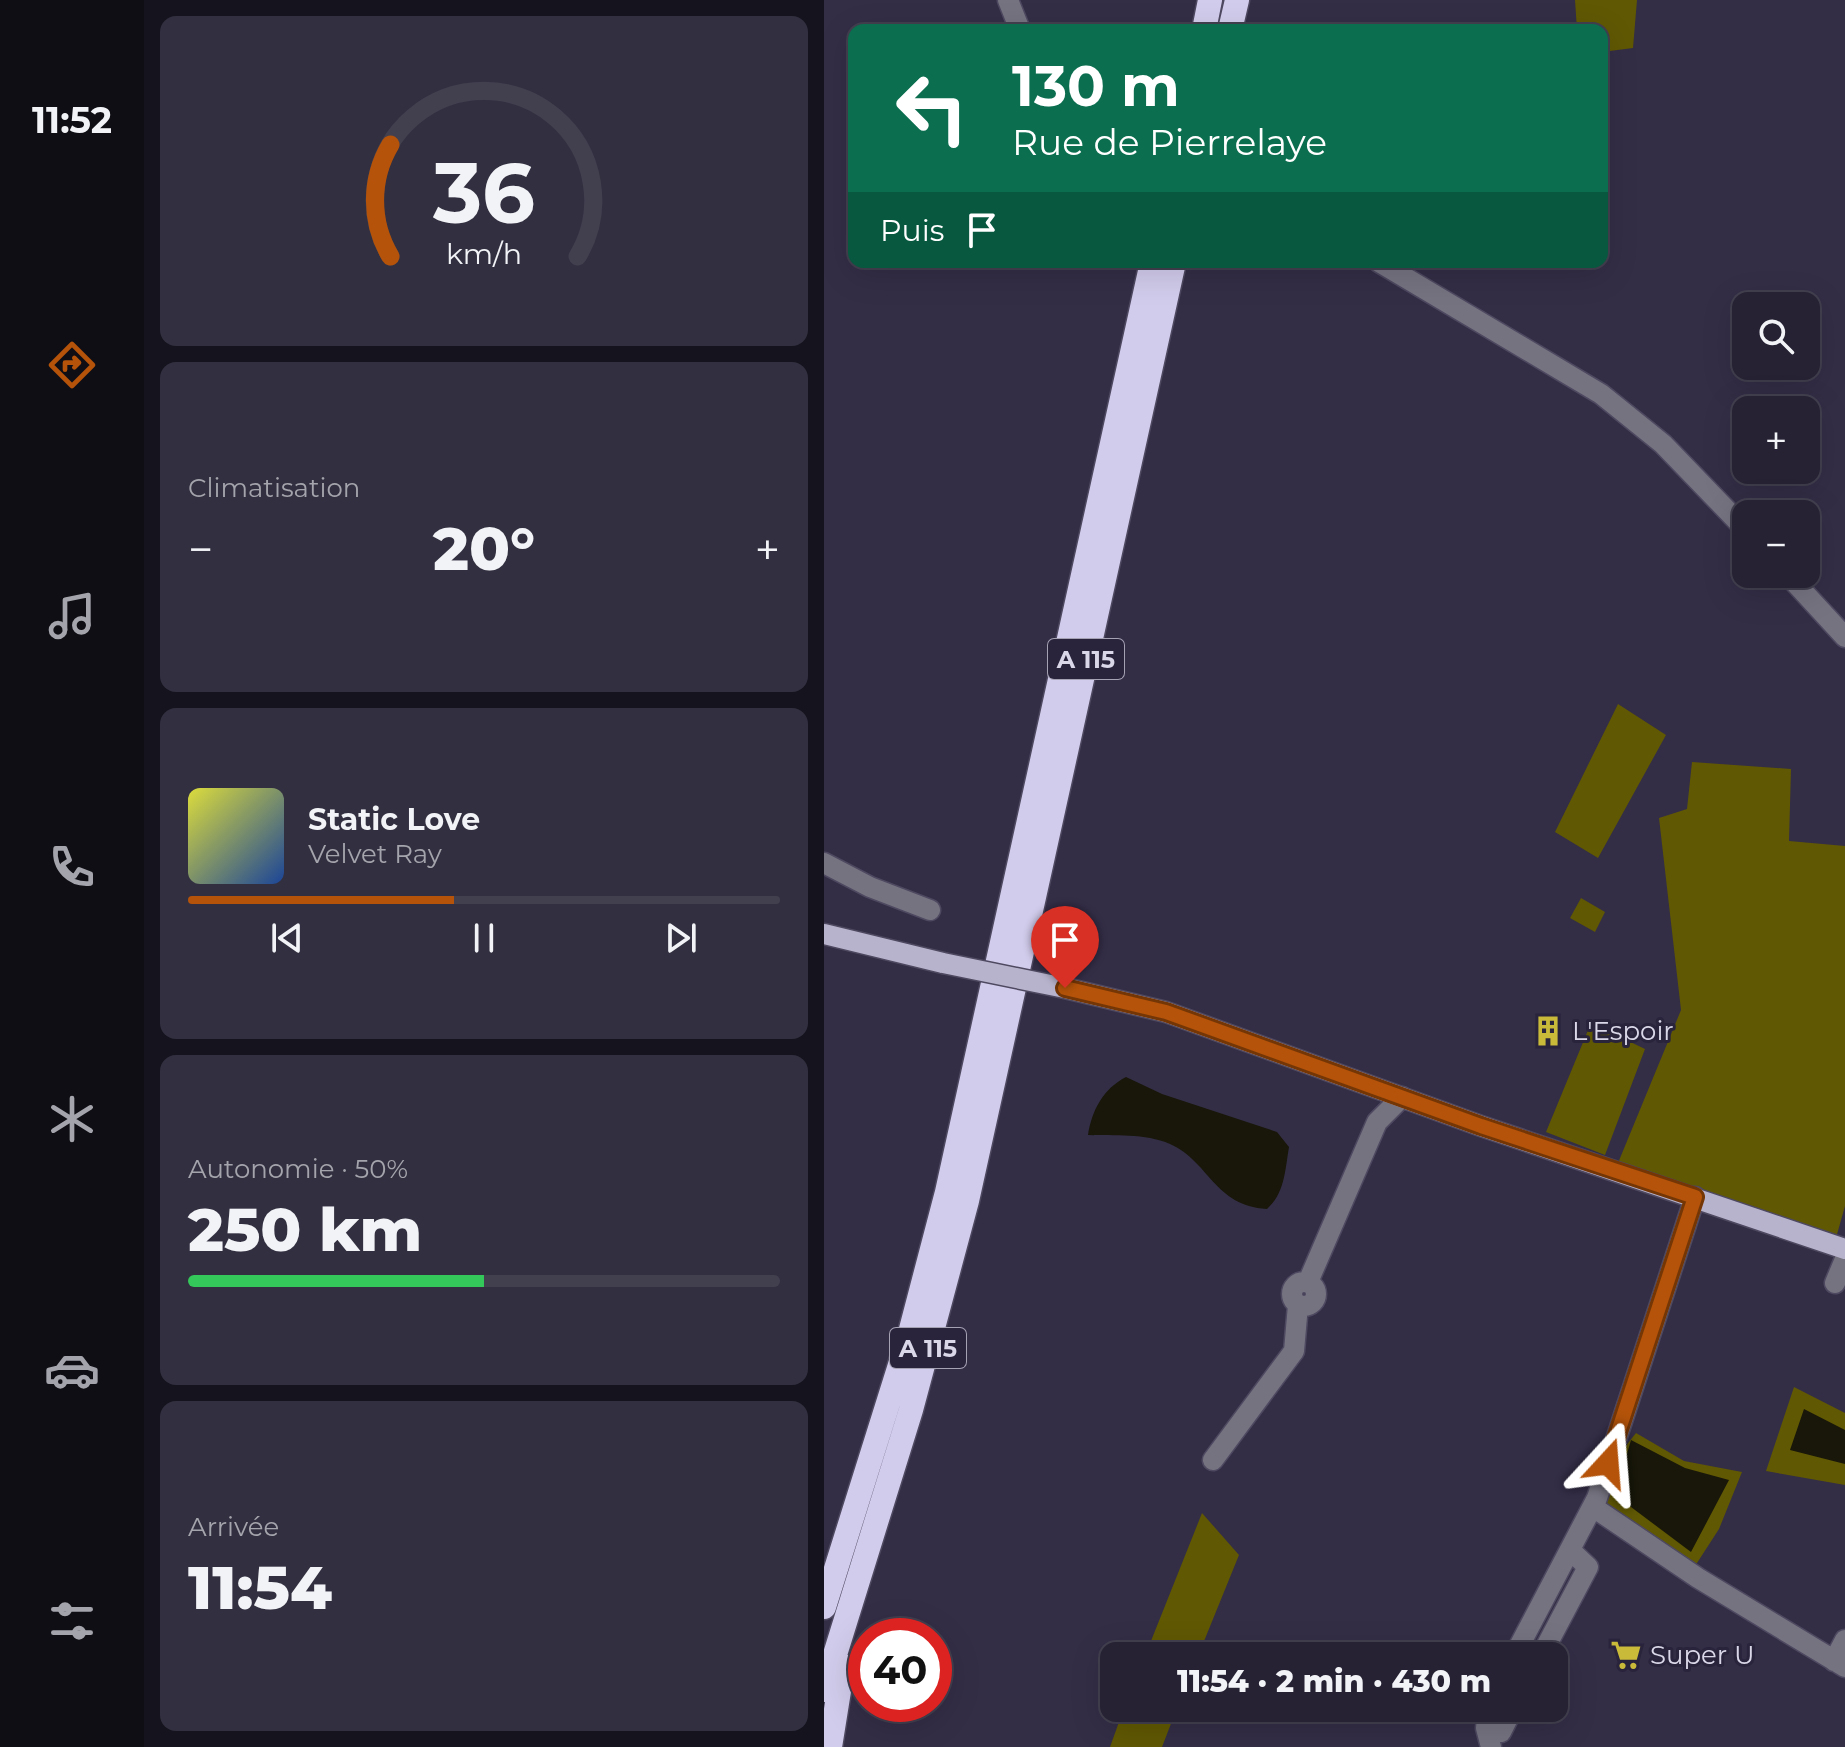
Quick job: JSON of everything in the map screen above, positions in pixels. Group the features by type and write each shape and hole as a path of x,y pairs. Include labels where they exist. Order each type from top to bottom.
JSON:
{"highway":[{"path":"1205,24 1210,0"},
{"path":"1231,24 1237,0"},
{"name":"A 115","path":"825,1600 910,1333 947,1192 1151,268"},
{"name":"A 115","path":"824,1690 911,1410 967,1201 1173,268"},
{"path":"830,1747 843,1666 842,1636"}],"main road":[{"path":"824,934 1166,1012 1481,1126 1845,1249"}],"street":[{"path":"1008,0 1018,24"},
{"path":"1389,268 1601,394 1673,454 1732,515"},
{"path":"1800,588 1845,637"},
{"path":"824,863 870,887 930,910"},
{"path":"1374,1086 1377,1122"},
{"path":"1213,1460 1294,1351 1298,1305 1291,1292 1298,1283 1308,1282 1377,1122 1402,1097"},
{"path":"1521,1642 1593,1507 1695,1197"},
{"path":"1835,1283 1845,1259"},
{"path":"1593,1507 1698,1578 1840,1664 1845,1640"},
{"path":"1548,1642 1588,1567 1570,1550"},
{"path":"1487,1722 1486,1728 1496,1740 1506,1722"}],"shaded area":[{"path":"1575,0 1637,0 1633,48 1608,51 1608,24 1577,24"},
{"path":"1618,704 1666,735 1598,858 1555,832"},
{"path":"1692,762 1791,769 1789,841 1845,846 1845,1206 1834,1245 1618,1163 1681,1010 1659,818 1687,809"},
{"path":"1581,898 1605,912 1595,932 1570,918"},
{"path":"1591,1023 1645,1049 1605,1155 1546,1132"},
{"path":"1126,1077 1162,1094 1277,1132 1289,1147 1283,1181 1273,1203 1267,1209 1235,1200 1183,1152 1160,1140 1088,1135 1100,1101"},
{"path":"1794,1387 1845,1413 1845,1485 1766,1471"},
{"path":"1804,1409 1845,1430 1845,1464 1790,1450"},
{"path":"1636,1433 1684,1461 1742,1472 1719,1529 1697,1563 1607,1505 1605,1485 1608,1476"},
{"path":"1631,1440 1685,1468 1729,1480 1691,1552 1615,1495"},
{"path":"1202,1513 1239,1555 1204,1642 1151,1642"},
{"path":"1119,1722 1172,1722 1162,1747 1110,1747"}],"place":[{"name":"L'Espoir","path":"1548,1031"},
{"name":"Super U","path":"1626,1655"}],"route":[{"path":"1065,988 1166,1012 1454,1117 1695,1197 1608,1463"}]}
